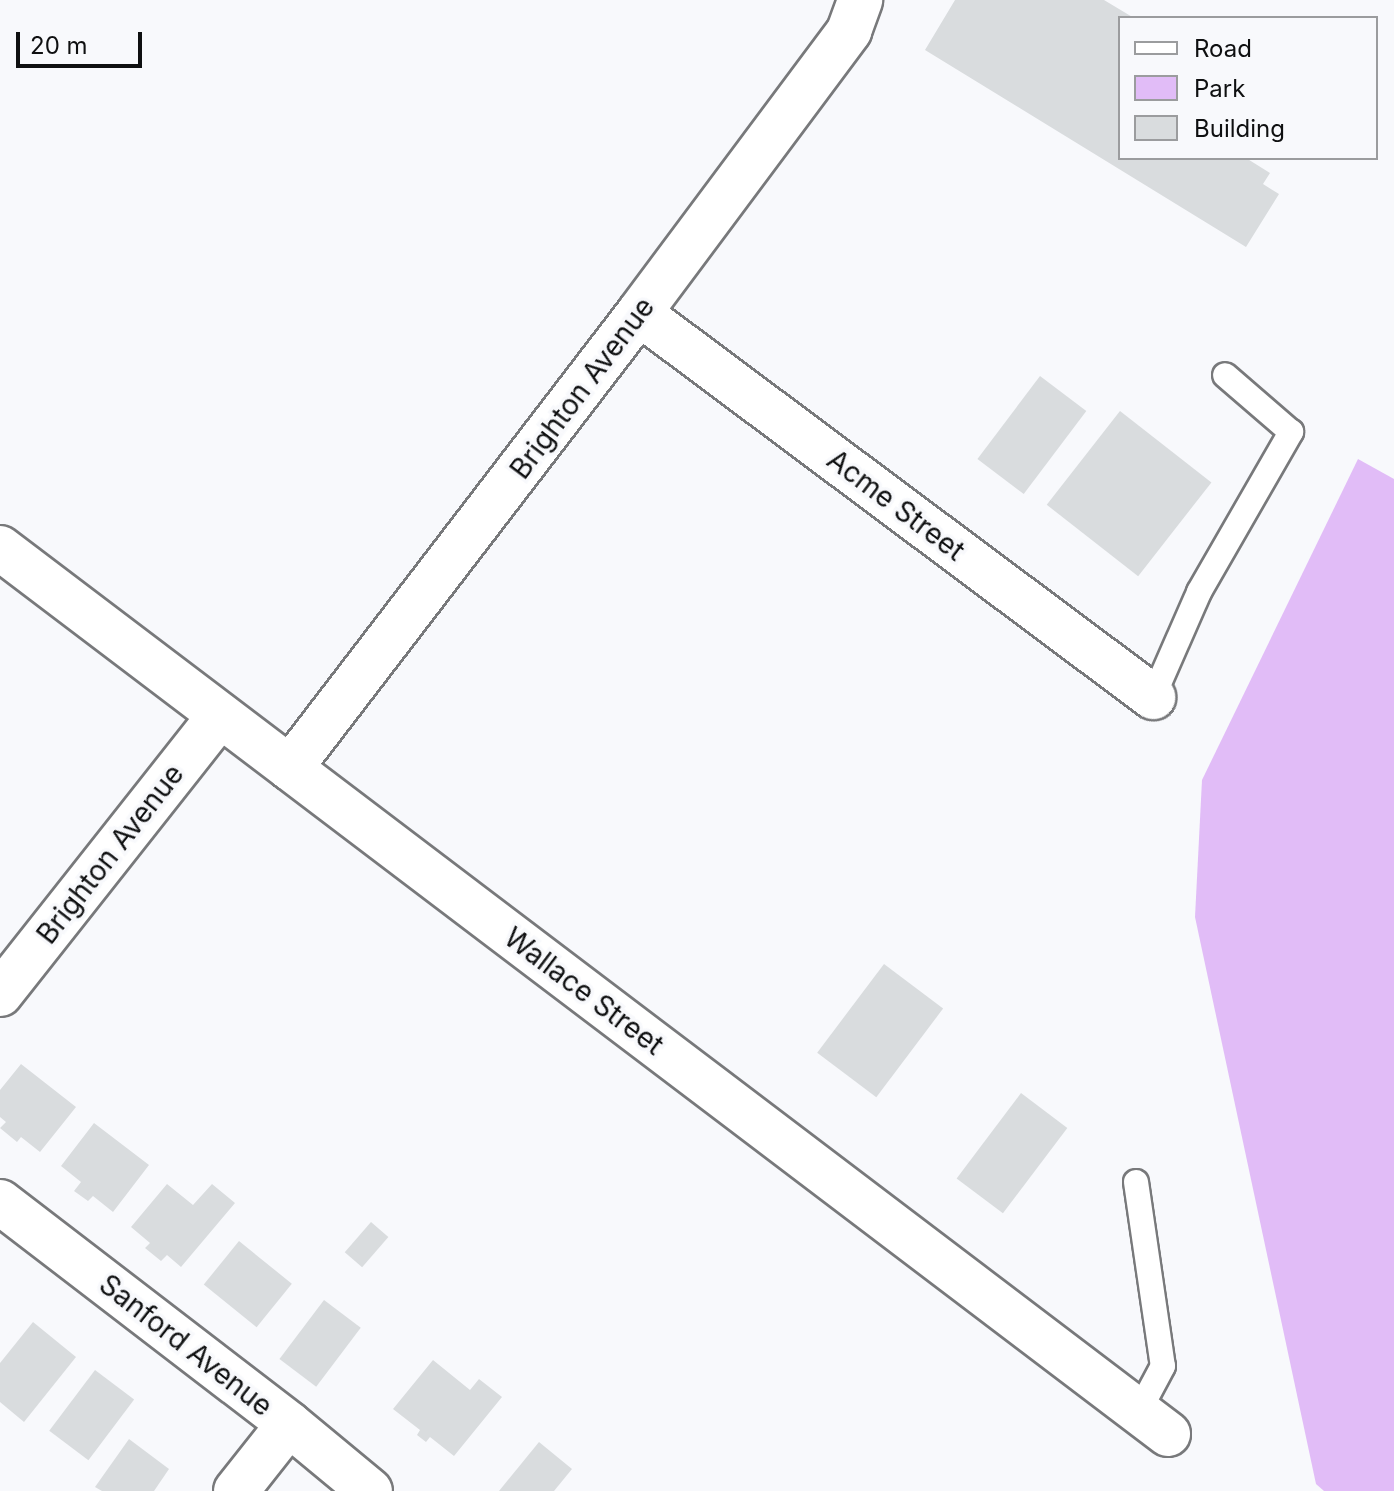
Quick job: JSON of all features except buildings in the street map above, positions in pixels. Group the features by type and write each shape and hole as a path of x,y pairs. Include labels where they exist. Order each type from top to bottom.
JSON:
{"street":[{"name":"Brighton Avenue","path":"290,768 639,313 849,31 860,0"},
{"name":"Acme Street","path":"639,313 1153,697"},
{"name":"Wallace Street","path":"0,548 1154,1423"},
{"name":"Brighton Avenue","path":"0,994 220,715"},
{"name":"Sanford Avenue","path":"0,1202 289,1424 370,1491"},
{"path":"236,1491 289,1424"}],"lane":[{"path":"1153,697 1199,592 1291,432 1225,375"},
{"path":"1136,1182 1163,1366 1154,1423"}],"green space":[{"path":"1358,459 1394,479 1394,1491 1324,1491 1316,1484 1195,917 1202,780"}]}
